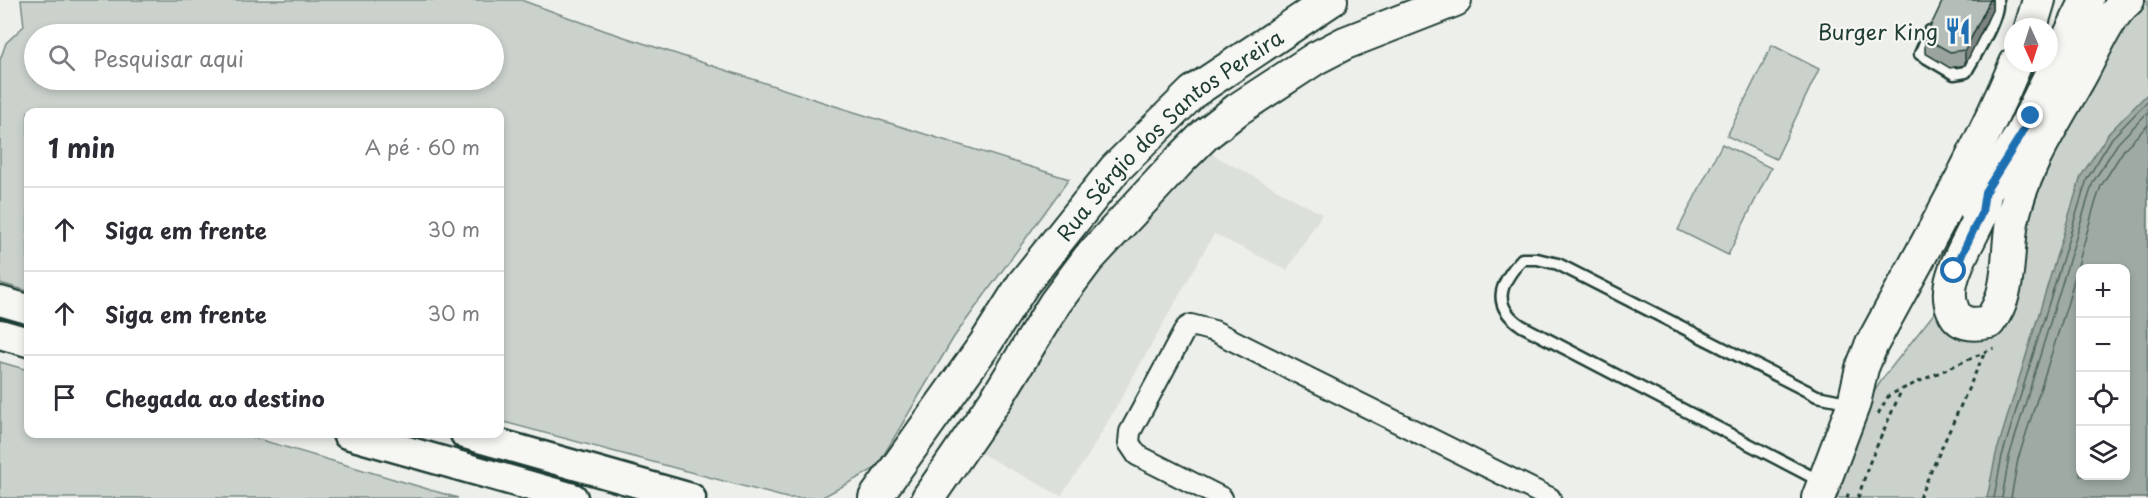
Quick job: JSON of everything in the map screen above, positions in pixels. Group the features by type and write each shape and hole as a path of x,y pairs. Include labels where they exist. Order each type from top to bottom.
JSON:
{"main road":[{"name":"Rua Sérgio dos Santos Pereira","path":"875,498 985,344 1023,284 1115,169 1194,92 1331,0"},
{"path":"928,498 998,396 1055,303 1088,259 1205,135 1316,58 1345,43 1455,0"},
{"path":"2034,18 2039,0"},
{"path":"1985,192 1982,212 1954,271 1949,288 1950,303 1954,314 1964,322 1976,324 1989,322 2003,298 2013,220 2025,182 2098,42 2113,17 2128,0"},
{"path":"1835,490 1864,413 1985,192 2021,135 2084,9"},
{"path":"1864,413 1862,368 1870,346 1959,182 2012,72"},
{"path":"1023,284 1055,303"},
{"path":"0,301 24,308"},
{"path":"0,334 24,341"},
{"path":"361,438 573,498"},
{"path":"479,438 691,498"}],"street":[{"path":"1222,498 1137,454 1129,443 1130,432 1185,328 1191,325 1214,331 1550,498"}],"lane":[{"path":"1933,24 1920,54 1954,74 1966,72 1991,25 1998,5 1997,0"},
{"path":"1835,490 1508,317 1500,298 1507,275 1522,259 1537,259 1558,264 1817,396 1864,413"}],"path":[{"path":"1919,498 1985,352"},
{"path":"1858,498 1869,464 1903,387 1864,413"}],"shaded area":[{"path":"21,0 521,0 606,31 835,106 1069,179 954,337 876,468 821,498 787,498 504,422 504,108 24,108 24,290 0,283 0,60 6,43 24,26"},
{"path":"2143,0 2148,0 2148,498 1835,498 1870,398 1939,307 1973,337 2022,238 2035,186 2130,9"},
{"path":"1772,45 1819,69 1776,159 1727,136"},
{"path":"1722,144 1771,168 1728,255 1678,230"},
{"path":"1208,152 1322,214 1287,270 1214,234 1090,453 1061,496 980,453 1060,319 1123,244"},
{"path":"0,362 24,369 24,438 255,438 458,498 0,498"}],"water":[{"path":"2148,93 2147,498 1987,498 1996,454 2081,176 2108,134"}],"building":[{"name":"Burger King","path":"1943,0 1990,0 1965,50 1950,52 1925,38"}],"place":[{"name":"Burger King","path":"1958,31"}],"route":[{"path":"1954,271 1982,212 1985,192 2031,116"}]}
